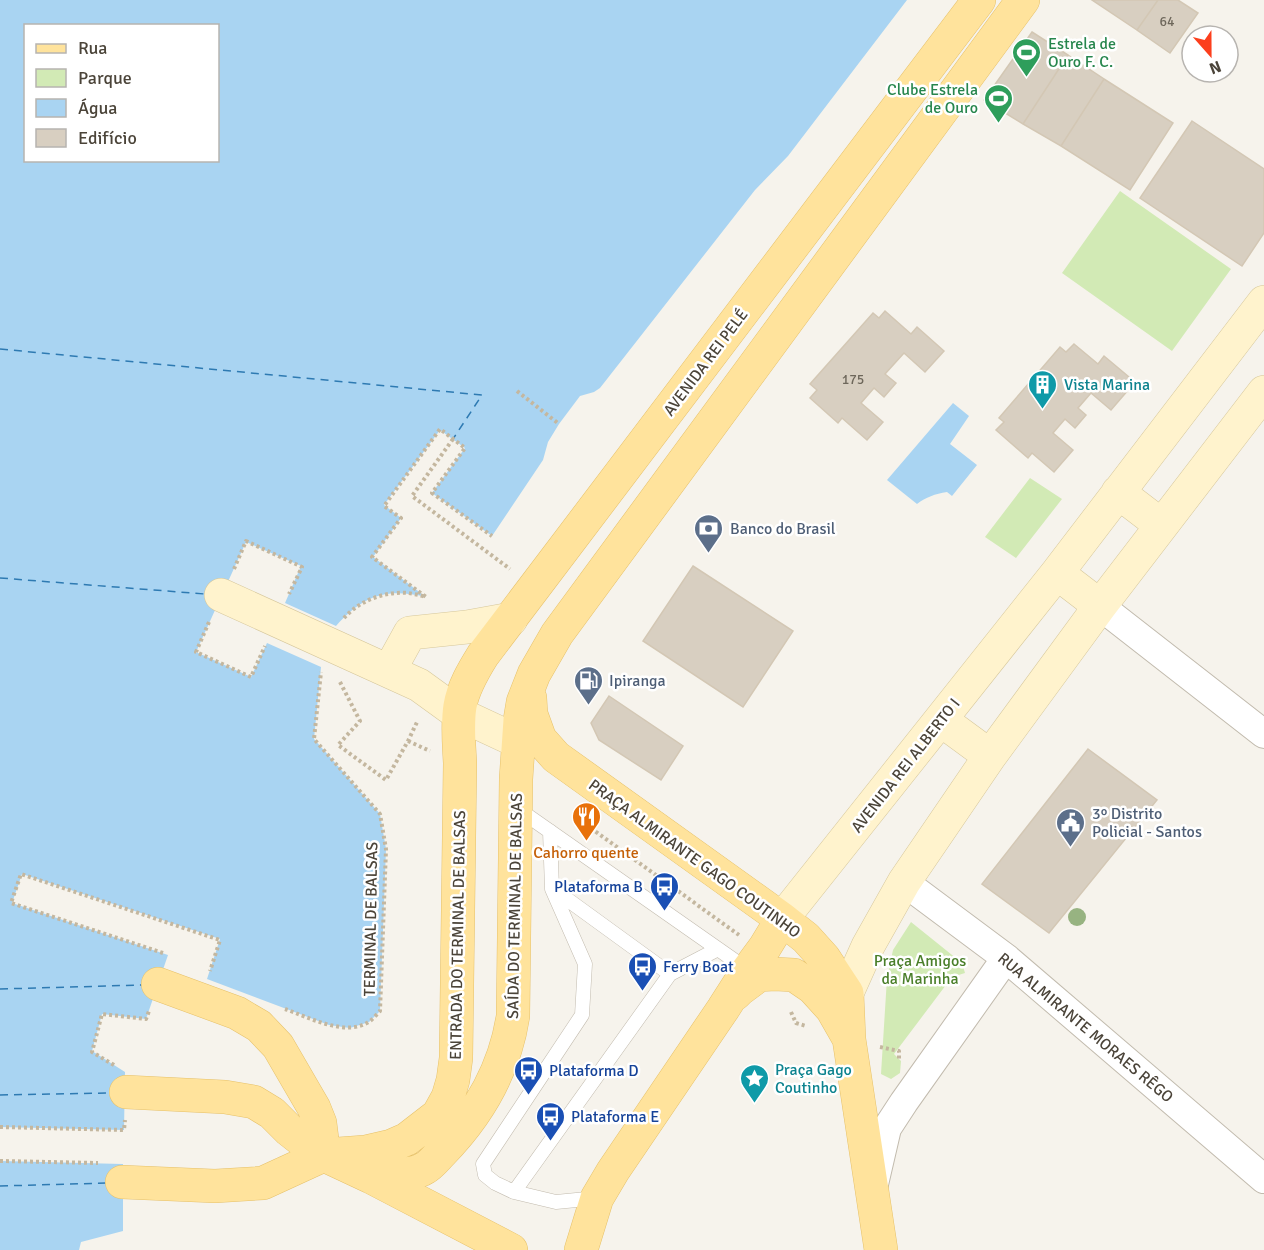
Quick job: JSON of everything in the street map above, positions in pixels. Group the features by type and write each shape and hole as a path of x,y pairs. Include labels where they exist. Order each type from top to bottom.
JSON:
{"main road":[{"name":"AVENIDA REI PELÉ","path":"459,724 460,705 465,688 483,655 979,0"},
{"path":"221,595 334,665 389,671 419,685 459,724 519,742 523,702 544,655 557,634 1023,0"},
{"name":"AVENIDA REI ALBERTO I","path":"581,1250 597,1198 613,1171 782,919 1057,573 1264,302"},
{"path":"881,1250 849,1039 847,993 868,945 904,882 990,756 1100,606 1264,392"},
{"path":"1118,492 1161,525"},
{"path":"1057,573 1100,606"},
{"path":"389,671 410,633 467,627 511,619"},
{"name":"PRAÇA ALMIRANTE GAGO COUTINHO","path":"529,687 531,714 540,739 556,757 806,938 824,958 847,993"},
{"path":"941,720 990,756"},
{"name":"ENTRADA DO TERMINAL DE BALSAS","path":"324,1155 365,1152 391,1146 407,1139 438,1116 448,1097 456,1058 459,724"},
{"name":"SAÍDA DO TERMINAL DE BALSAS","path":"371,1177 400,1176 425,1169 471,1119 497,1073 507,1047 513,1016 519,742"},
{"path":"723,1009 739,990 759,975 794,975 813,988 832,1009 849,1039"},
{"path":"122,1182 215,1186 263,1183 324,1155 317,1116 278,1047 259,1026 237,1013 158,984"},
{"name":"SAÍDA DO TERMINAL DE BALSAS","path":"126,1092 225,1097 254,1102 272,1113 289,1130 324,1155 511,1250"}],"street":[{"path":"1100,606 1264,734"},
{"name":"RUA ALMIRANTE MORAES RÊGO","path":"904,882 1006,958 1264,1179"},
{"path":"872,1193 887,1128 1006,958"}],"lane":[{"path":"516,808 717,949 754,961"},
{"path":"550,831 552,889 585,964 582,1015 483,1164 485,1174 495,1183 514,1192 556,1202 597,1198"},
{"path":"552,889 670,974"},
{"path":"514,1192 670,974 717,949"}],"path":[{"path":"517,391 559,424"},
{"path":"343,618 367,600 386,594 406,593 426,597 372,557 401,518 384,506 440,429 465,448 432,493 492,537"},
{"path":"453,439 412,496 510,569"},
{"path":"267,643 251,677 196,652 246,542 302,567 285,603"},
{"path":"334,665 360,721 338,746 386,780 408,741"},
{"name":"TERMINAL DE BALSAS","path":"285,1009 329,1025 350,1028 369,1022 380,1011 386,849 380,814 314,740 334,665"},
{"path":"581,821 754,961"},
{"path":"0,1127 124,1130 125,1072 92,1052 102,1014 146,1019 168,955 11,903 21,874 220,939 207,979"},
{"path":"0,1161 123,1164 122,1182"}],"green space":[{"path":"1120,191 1231,269 1172,351 1062,273"},
{"path":"1030,478 1062,499 1016,558 985,537"},
{"name":"Praça Amigos da Marinha","path":"911,922 962,963 965,973 952,977 894,1054 901,1061 900,1073 891,1079 881,1074 887,978 893,950"}],"water":[{"path":"0,0 907,0 788,156 755,190 600,388 580,396 559,424 548,442 543,460 492,536 432,493 465,448 440,430 384,505 401,518 373,557 426,597 399,593 376,596 356,607 336,626 285,603 301,566 246,542 196,652 251,677 267,643 321,667 314,739 380,814 386,849 380,1011 369,1022 350,1028 329,1025 207,979 220,939 22,874 12,903 168,955 146,1019 102,1014 92,1051 125,1072 124,1130 0,1127"},
{"path":"953,403 969,416 950,444 977,465 952,496 947,492 927,498 917,504 887,480"},
{"path":"0,1161 123,1164 123,1231 81,1242 79,1250 0,1250"}],"building":[{"path":"1092,0 1158,0 1137,30"},
{"path":"1158,0 1178,0 1198,13 1190,24 1180,24 1180,39 1170,53 1137,30"},
{"name":"Estrela de Ouro F. C.","path":"1032,32 1068,55 1023,124 984,100"},
{"path":"1068,55 1104,79 1061,146 1023,124"},
{"path":"1104,79 1173,123 1130,190 1061,146"},
{"path":"1192,121 1264,169 1264,233 1242,266 1140,198"},
{"path":"885,311 911,334 917,327 944,351 925,372 904,353 885,374 896,383 884,397 874,388 861,403 883,422 867,440 842,418 838,423 810,398 817,390 810,384 873,313 879,318"},
{"name":"Vista Marina","path":"1074,344 1098,364 1104,356 1135,382 1111,410 1091,393 1078,408 1086,415 1075,428 1065,419 1053,433 1073,450 1054,472 1032,453 1028,458 996,430 1004,422 999,418 1060,347 1066,352"},
{"path":"693,566 793,631 743,707 643,641"},
{"path":"609,696 683,746 661,780 599,740 591,723"},
{"path":"1088,749 1157,800 1049,933 982,884"}],"ferry route":[{"path":"0,349 482,395 453,439"},
{"path":"0,578 205,594"},
{"path":"0,989 142,985"},
{"path":"0,1095 110,1093"},
{"path":"0,1186 107,1183"}],"place":[{"name":"Estrela de Ouro F. C.","path":"1027,78"},
{"name":"Clube Estrela de Ouro","path":"999,124"},
{"name":"Vista Marina","path":"1043,410"},
{"name":"Banco do Brasil","path":"709,554"},
{"name":"Ipiranga","path":"588,706"},
{"name":"Cahorro quente","path":"586,842"},
{"name":"3º Distrito Policial - Santos","path":"1071,848"},
{"name":"Plataforma B","path":"664,912"},
{"name":"Ferry Boat","path":"642,992"},
{"name":"Plataforma D","path":"528,1096"},
{"name":"Praça Gago Coutinho","path":"754,1104"},
{"name":"Plataforma E","path":"550,1142"}]}
